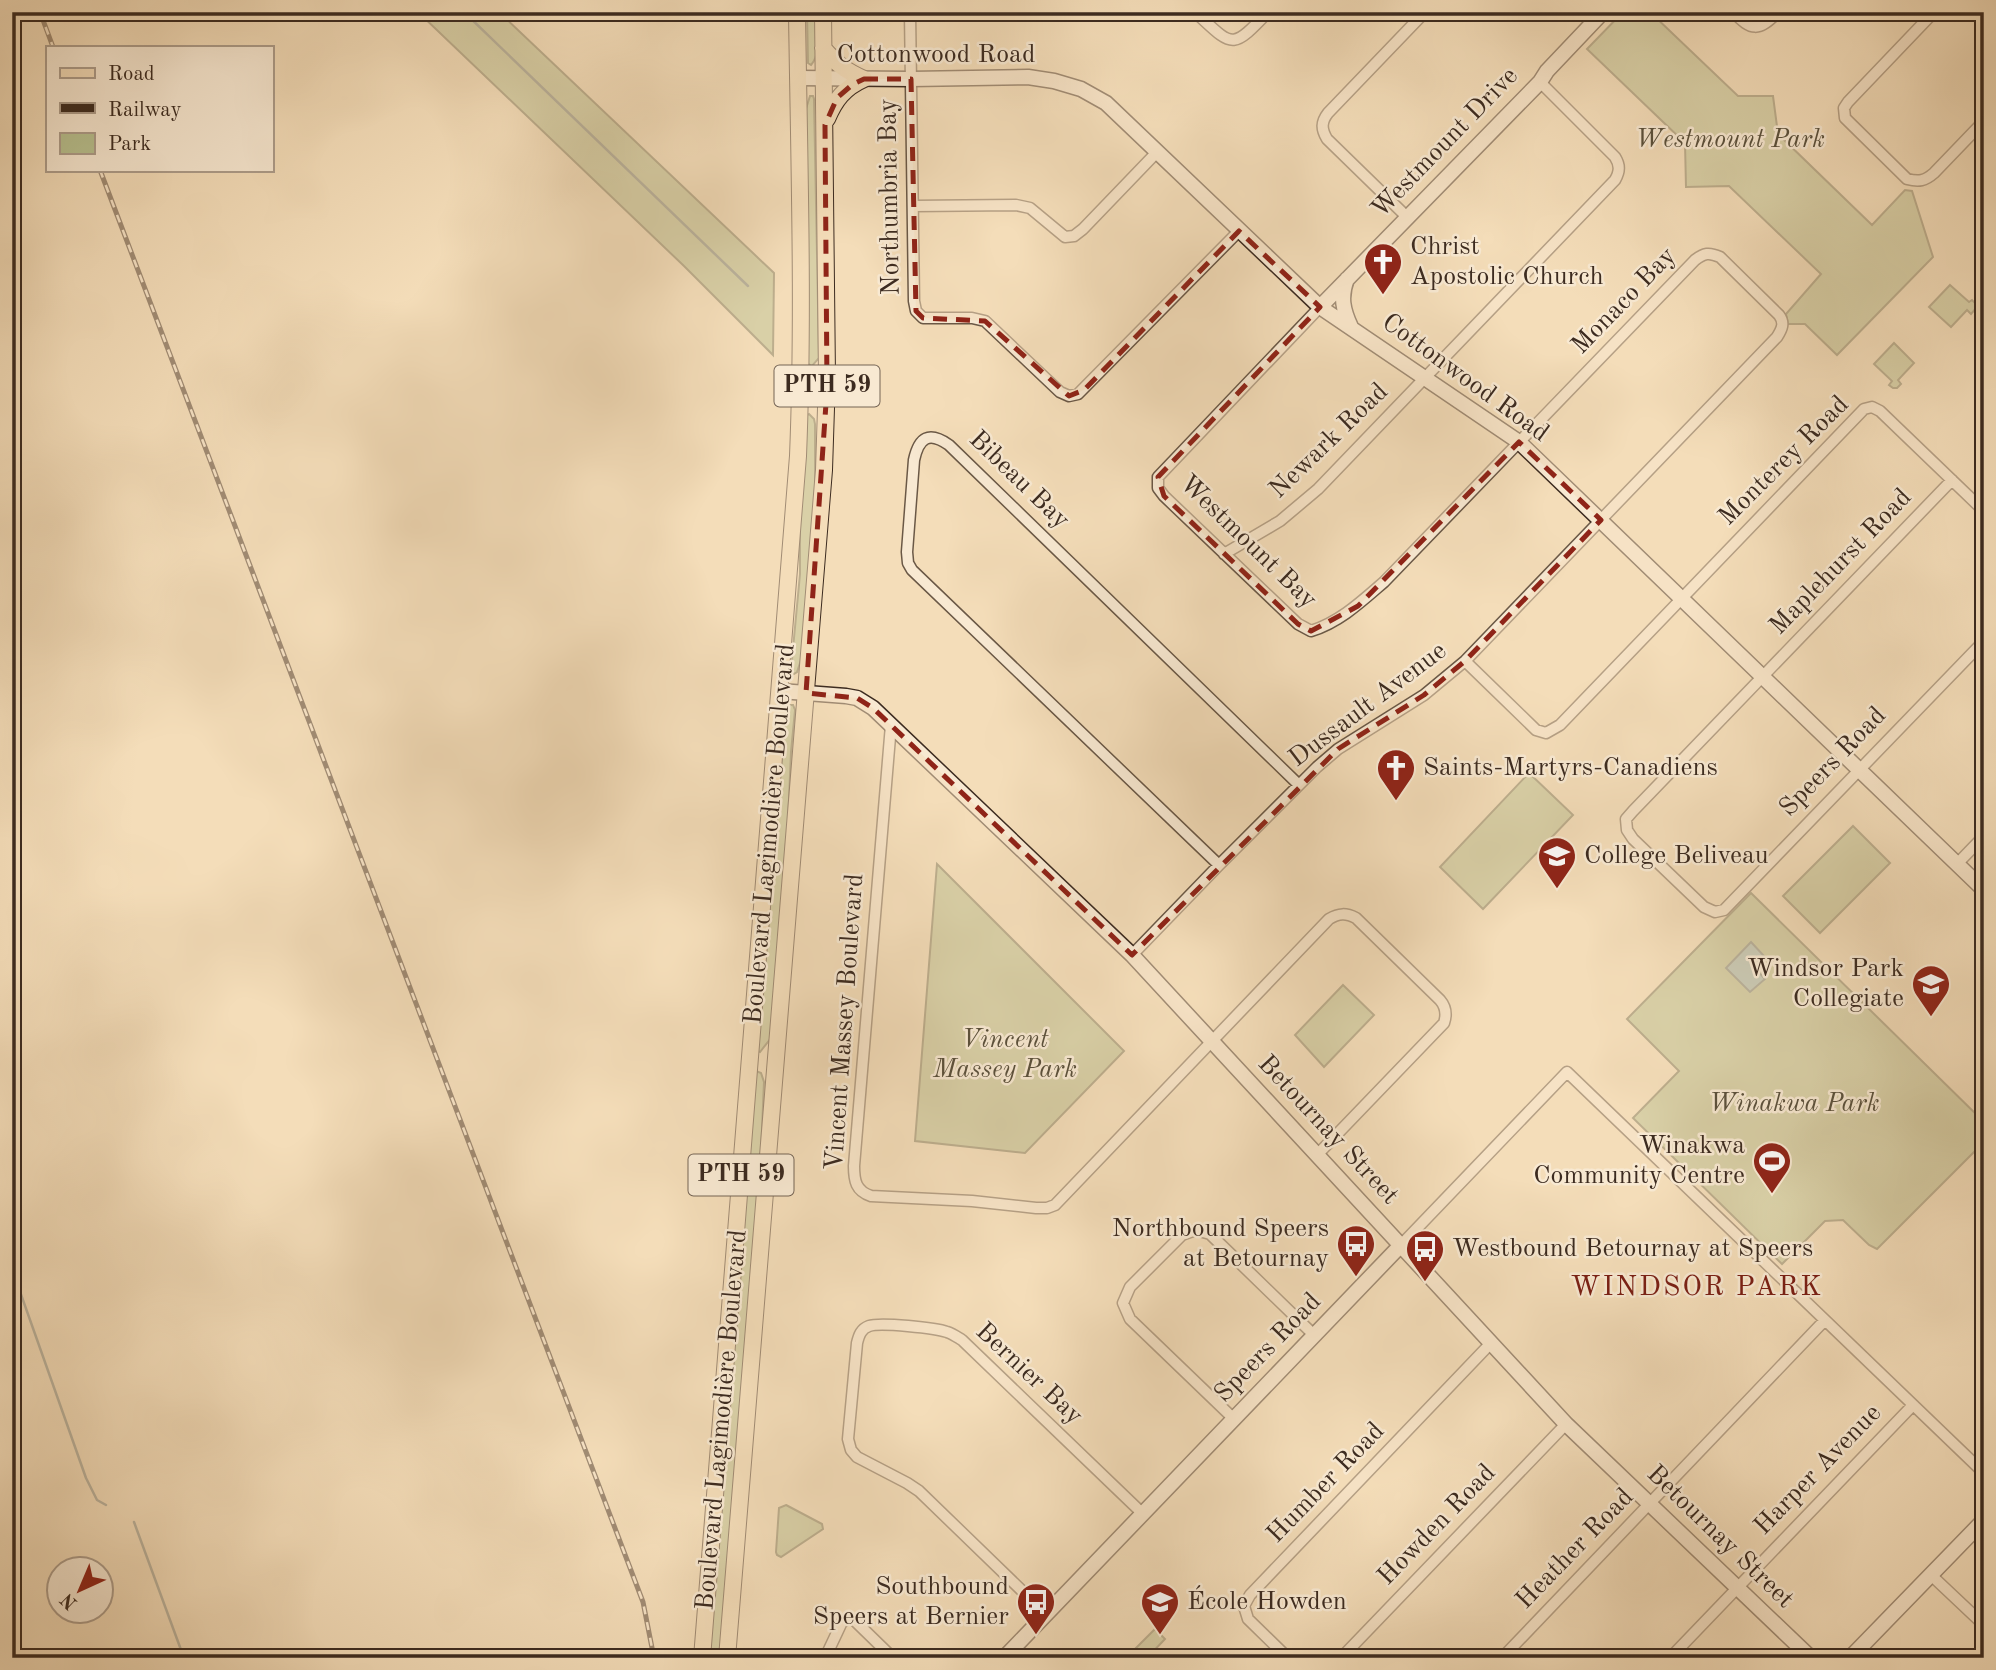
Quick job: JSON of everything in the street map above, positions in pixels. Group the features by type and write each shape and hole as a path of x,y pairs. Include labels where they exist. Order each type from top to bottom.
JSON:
{"main road":[{"name":"Boulevard Lagimodière Boulevard","path":"702,1658 791,557 801,378 802,257 797,12"},
{"name":"Boulevard Lagimodière Boulevard","path":"727,1658 824,470 826,402 823,12"},
{"path":"824,48 838,66 864,79"},
{"path":"825,124 837,98 853,84 864,79"},
{"path":"751,1058 776,1060"},
{"path":"731,1622 736,1658"}],"street":[{"name":"Northumbria Bay","path":"910,12 914,301 916,311 923,318 972,318 985,321 1060,391 1069,396 1078,394 1239,231"},
{"path":"1195,12 1225,39 1235,41 1246,36 1268,12"},
{"path":"1407,217 1326,138 1322,131 1322,121 1425,12"},
{"path":"1582,34 1584,12"},
{"name":"Westmount Drive","path":"1320,307 1540,82 1547,71 1603,12"},
{"path":"1733,12 1746,25 1754,27 1763,26 1777,12"},
{"path":"1934,12 1848,102 1844,108 1845,118 1907,179 1918,182 1927,180 1984,121"},
{"name":"Cottonwood Road","path":"798,78 1028,77 1081,89 1106,103 1320,307 1519,442 1984,890"},
{"name":"Newark Road","path":"1224,554 1296,510 1318,489 1615,180 1619,174 1619,164 1615,157 1540,82"},
{"path":"913,206 1016,205 1038,213 1057,233 1065,237 1074,236 1158,151"},
{"name":"Monaco Bay","path":"1519,442 1695,260 1703,254 1712,253 1720,257 1782,319 1783,326 1777,337 1601,520"},
{"path":"1347,279 1342,305 1351,328"},
{"name":"Westmount Bay","path":"1320,307 1158,477 1158,488 1164,496 1298,624 1311,631 1323,627 1358,606 1519,442"},
{"name":"Monterey Road","path":"1682,598 1864,409 1872,407 1880,411 1984,510"},
{"name":"Bibeau Bay","path":"1219,865 912,570 907,552 914,460 917,448 923,440 932,436 949,445 1298,784"},
{"name":"Maplehurst Road","path":"1715,912 1704,906 1633,839 1627,830 1626,819 1952,480"},
{"name":"Dussault Avenue","path":"1132,955 1298,784 1338,749 1424,695 1465,661 1601,520"},
{"path":"1465,661 1536,730 1546,733 1560,725 1682,598"},
{"name":"Speers Road","path":"1715,912 1724,910 1731,904 1984,641"},
{"name":"Betournay Street","path":"780,691 857,698 873,708 1132,955 1566,1424 1811,1658"},
{"name":"Vincent Massey Boulevard","path":"891,725 855,1155 854,1177 862,1193 871,1196 972,1201 1036,1208 1055,1205 1212,1040"},
{"path":"1957,864 1984,836"},
{"path":"1212,1040 1329,919 1337,914 1356,918 1440,1000 1445,1009 1444,1023 1317,1155"},
{"name":"Speers Road","path":"1004,1658 1567,1072 1825,1321"},
{"path":"1234,1419 1130,1319 1123,1303 1130,1287 1182,1235 1196,1230 1210,1234 1314,1335"},
{"path":"1825,1321 1984,1473"},
{"name":"Heather Road","path":"1502,1658 1825,1321"},
{"name":"Bernier Bay","path":"1046,1614 919,1491 857,1457 851,1450 848,1439 857,1343 863,1329 877,1324 936,1329 951,1333 962,1340 1142,1513"},
{"name":"Humber Road","path":"1288,1658 1248,1619 1244,1606 1250,1595 1491,1343"},
{"name":"Harper Avenue","path":"1670,1658 1913,1405"},
{"name":"Howden Road","path":"1341,1658 1566,1424"},
{"path":"1858,1655 1984,1520"},
{"path":"1931,1575 1984,1625"},
{"path":"825,1658 842,1622 850,1618 893,1658"}],"highlighted area":[{"path":"864,79 911,79 916,311 923,318 985,321 1069,396 1084,390 1239,231 1320,307 1158,477 1164,496 1298,624 1311,631 1358,606 1519,442 1601,520 1465,661 1424,695 1338,749 1132,955 873,708 857,698 806,693 827,389 825,125 837,98 853,84"}],"green space":[{"path":"418,12 499,12 774,273 773,355 684,266"},
{"path":"807,12 817,12 818,47 811,65 808,63"},
{"name":"Westmount Park","path":"1623,12 1650,12 1738,96 1773,96 1778,134 1872,225 1905,190 1912,191 1933,257 1837,355 1805,324 1788,324 1786,314 1821,274 1729,186 1686,187 1685,143 1587,49"},
{"path":"810,96 814,99 819,358 812,366 807,363 805,112"},
{"path":"1950,285 1969,302 1972,300 1978,306 1971,314 1967,310 1951,327 1929,307"},
{"path":"1894,343 1914,363 1898,380 1901,384 1897,388 1889,385 1892,381 1874,364"},
{"path":"809,414 815,424 815,500 803,654 794,674 791,670 800,574 800,515 806,416"},
{"path":"790,705 793,705 795,710 771,1038 760,1052 785,716"},
{"path":"1529,773 1573,815 1483,909 1440,867"},
{"path":"1853,826 1890,863 1820,933 1783,896"},
{"name":"Vincent Massey Park","path":"937,864 1124,1051 1025,1153 915,1141"},
{"name":"Winakwa Park","path":"1751,893 1984,1122 1984,1142 1877,1249 1869,1245 1843,1220 1825,1221 1782,1264 1633,1118 1679,1071 1627,1019"},
{"path":"1343,985 1374,1015 1324,1067 1295,1035"},
{"path":"756,1071 761,1073 764,1082 759,1200 721,1658 708,1658"},
{"path":"786,1505 822,1524 823,1529 781,1557 776,1552 779,1508"},
{"path":"1155,1629 1165,1639 1147,1658 1126,1658"}],"water":[{"path":"1751,942 1764,956 1754,967 1765,979 1750,992 1726,968"}],"waterway":[{"path":"464,12 748,286"},
{"path":"12,1269 86,1478 97,1500 106,1505"},
{"path":"134,1522 184,1658"}],"railway":[{"path":"40,12 53,46"},
{"path":"101,172 643,1602 654,1658"}],"place":[{"name":"Christ Apostolic Church","path":"1383,296"},
{"name":"Saints-Martyrs-Canadiens","path":"1396,802"},
{"name":"College Beliveau","path":"1557,890"},
{"name":"Windsor Park Collegiate","path":"1931,1018"},
{"name":"Winakwa Community Centre","path":"1772,1195"},
{"name":"Northbound Speers at Betournay","path":"1356,1278"},
{"name":"Westbound Betournay at Speers","path":"1425,1283"},
{"name":"Southbound Speers at Bernier","path":"1036,1636"},
{"name":"École Howden","path":"1160,1636"}],"district":[{"name":"WINDSOR PARK","path":"1697,1288"}]}
